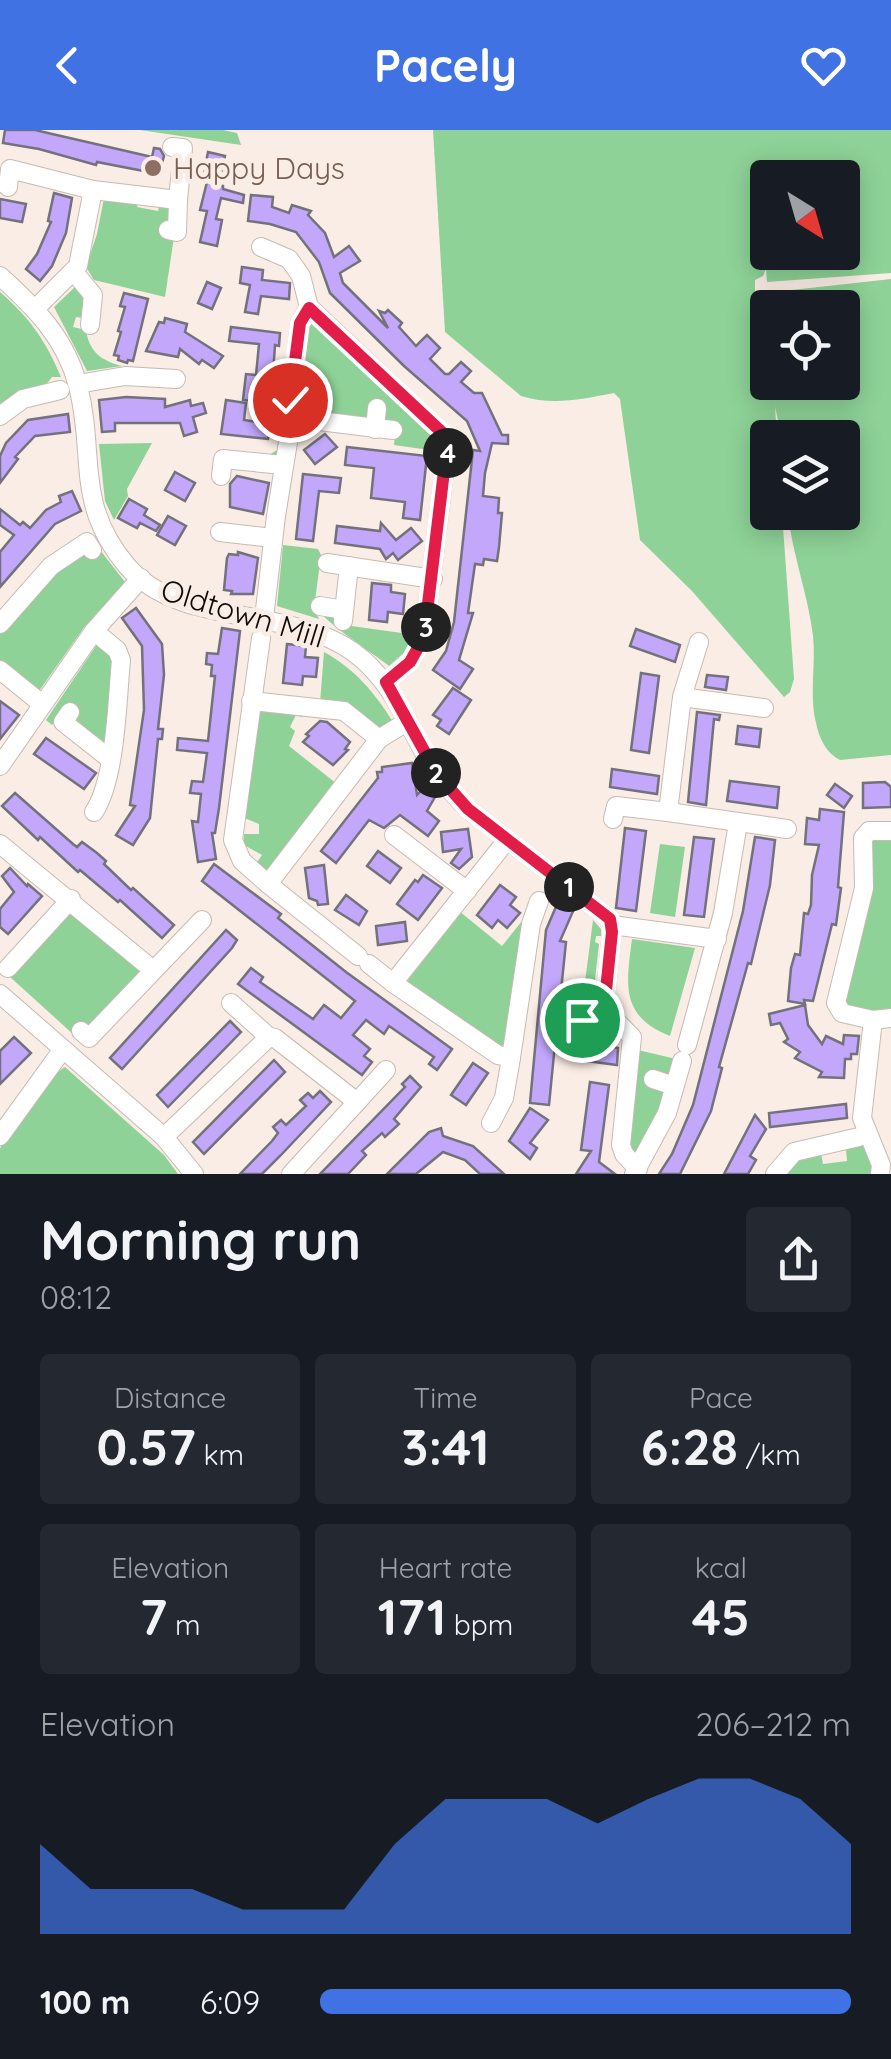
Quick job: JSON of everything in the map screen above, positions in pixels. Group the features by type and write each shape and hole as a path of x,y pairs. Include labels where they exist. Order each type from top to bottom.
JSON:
{"street":[{"path":"168,230 178,232 184,148 172,146"},
{"path":"8,187 10,169 94,190 178,200"},
{"path":"36,308 74,272 80,260 94,190"},
{"path":"261,247 295,265 309,308 448,438 423,642 410,662 386,682"},
{"path":"74,272 94,296 90,325"},
{"name":"Oldtown Mill","path":"0,276 36,308 57,337 94,511 109,541 141,578 194,604 307,629 342,644 386,682 448,789 507,840 606,915 612,925"},
{"path":"309,308 300,323 290,400 313,398"},
{"path":"0,416 23,399 69,387 125,376 176,379"},
{"path":"264,618 290,427 294,422 311,420 384,429 377,408"},
{"path":"222,467 284,464"},
{"path":"220,532 273,538"},
{"path":"0,624 59,558 87,542 92,550"},
{"path":"328,563 432,579"},
{"path":"320,606 344,615 349,566"},
{"name":"Oldtown Mill","path":"0,766 94,630 141,578"},
{"path":"94,630 117,650 121,660 104,798 94,812"},
{"path":"261,638 233,840 242,861 393,983 498,1055 511,1058"},
{"path":"668,812 682,698 699,642"},
{"path":"0,670 42,704"},
{"path":"682,698 764,708"},
{"path":"251,700 344,711 380,739"},
{"path":"70,712 63,722 110,759"},
{"path":"268,884 380,739 408,721"},
{"path":"613,819 616,806 787,829"},
{"path":"582,1020 617,1022 632,1037 621,1145 636,1172 667,1113 685,1053 690,1007 717,939 738,823"},
{"path":"880,1174 881,1166 862,1118 882,1019 845,1014 836,1003 864,888 863,838 869,831 891,831"},
{"path":"394,835 468,892"},
{"path":"393,983 507,840"},
{"path":"0,844 153,970"},
{"path":"8,968 71,899"},
{"path":"492,1123 504,1098 530,924 538,901"},
{"path":"81,1031 88,1038 202,920"},
{"path":"603,1019 612,925 717,939"},
{"path":"0,994 164,1137 194,1174"},
{"path":"231,1004 268,1037 275,1038 357,1102"},
{"path":"164,1137 268,1037"},
{"path":"0,1136 63,1049"},
{"path":"291,1174 386,1070"},
{"path":"654,1080 674,1086"},
{"path":"775,1174 794,1152 859,1137"}],"green space":[{"path":"140,130 223,130 237,133 241,145"},
{"path":"433,130 891,130 891,273 767,282 766,270 860,270 860,160 750,160 750,270 766,270 755,280 755,290 750,290 750,400 860,400 860,290 791,290 891,279 891,755 840,760 824,744 817,729 813,636 791,530 860,530 860,420 778,420 775,407 776,420 750,420 750,530 783,530 794,679 784,697 692,591 640,540 620,399 614,393 556,401 521,396 445,332"},
{"path":"104,198 138,199 137,207 158,211 160,203 173,206 174,237 165,297 94,280 86,267"},
{"path":"75,287 89,298 83,318 76,317 73,327 86,330 98,354 122,366 87,371 54,307"},
{"path":"0,292 36,331 61,377 52,377 45,386 0,406"},
{"path":"313,320 441,438 443,452 394,445 396,425 294,416 281,450 275,456 269,455 277,450 283,410 293,411 301,402 314,404 316,391 296,388 309,322"},
{"path":"152,443 114,520 105,501 99,444"},
{"path":"283,545 318,549 321,555 314,609 319,619 277,606"},
{"path":"100,550 125,582 124,587 85,626 39,691 0,664 0,631 76,552"},
{"path":"318,609 334,615 337,624 416,635 389,666"},
{"path":"98,643 114,655 104,746 77,727 68,707 52,725 46,720"},
{"path":"324,652 363,682 393,722 380,729 320,703"},
{"path":"261,708 304,712 302,717 296,715 290,727 295,731 289,746 337,784 269,872 255,865 262,855 244,845 244,834 259,834 259,824 242,817 251,733"},
{"path":"891,840 891,1014 875,1015 844,1005 868,907 871,842"},
{"path":"660,844 685,847 675,917 650,913"},
{"path":"459,911 502,946 522,921 509,1040 499,1048 408,982 409,974"},
{"path":"71,912 138,968 140,977 94,1026 74,1035 9,976"},
{"path":"593,920 601,929 601,936 596,936 595,942 599,944 592,1006 581,1013"},
{"path":"632,939 695,948 670,1036 642,1019 634,1009 628,985"},
{"path":"638,1050 676,1059 655,1123 634,1157 628,1154"},
{"path":"65,1067 164,1155 178,1174 0,1174 0,1149 10,1131 39,1092"},
{"path":"864,1139 874,1174 782,1174 796,1158 821,1153 823,1164 847,1161 846,1149"}],"building":[{"path":"5,130 35,130 152,157 154,148 164,156 159,174 97,162 96,165 3,143"},
{"path":"208,152 225,156 219,185 244,195 243,203 221,198 216,219 222,220 217,246 200,242 207,211 200,210 208,178 203,177"},
{"path":"54,193 72,198 66,233 52,266 40,281 26,269 51,222 48,221"},
{"path":"251,195 273,197 272,207 289,213 292,205 311,211 308,215 325,233 334,257 349,246 360,261 340,273 343,283 388,328 379,311 388,310 402,323 399,327 416,346 427,335 440,348 430,359 445,374 461,362 471,371 461,382 474,393 482,393 502,435 508,435 508,444 492,443 485,473 483,496 499,498 498,513 502,513 499,547 497,561 484,559 483,565 475,564 468,613 473,613 459,660 473,669 460,689 433,670 446,651 454,622 473,450 480,451 467,421 330,293 319,262 296,232 248,221"},
{"path":"0,199 26,204 22,222 0,218"},
{"path":"242,267 263,270 262,280 290,283 289,299 261,296 258,314 245,312 250,285 240,283"},
{"path":"207,282 221,288 212,309 198,303"},
{"path":"124,293 148,299 133,361 127,363 114,355 121,332 118,331 125,307 120,306"},
{"path":"165,318 187,324 185,332 223,356 214,368 202,360 199,364 180,349 178,357 146,351 159,322 164,323"},
{"path":"231,327 280,333 279,346 275,345 271,403 243,400 246,374 256,375 259,344 229,341"},
{"path":"165,399 165,407 190,400 191,406 203,403 206,413 193,417 197,432 184,436 180,423 115,423 115,431 102,432 99,400"},
{"path":"226,400 246,403 244,420 271,424 268,439 221,434"},
{"path":"68,414 70,432 35,436 15,457 18,459 0,483 0,456 6,443 28,420"},
{"path":"325,434 337,447 315,464 304,450"},
{"path":"347,447 427,456 420,520 403,518 405,502 371,498 374,468 345,465"},
{"path":"175,472 195,483 185,501 165,490"},
{"path":"303,474 341,478 339,493 319,491 313,541 296,539"},
{"path":"237,476 269,483 263,514 230,507 230,484"},
{"path":"72,491 81,511 55,524 0,587 0,552 14,535 0,525 0,509 30,528 46,510 61,502 59,496"},
{"path":"129,499 147,509 144,515 160,525 156,531 140,523 137,528 118,518"},
{"path":"168,516 186,526 175,545 157,535"},
{"path":"381,523 396,540 411,528 422,541 398,560 393,553 386,559 380,549 335,543 337,526 380,531"},
{"path":"238,552 258,558 253,594 231,594 232,591 224,590 227,558"},
{"path":"372,583 391,585 391,592 405,594 403,614 388,612 387,622 369,620"},
{"path":"136,608 162,644 164,675 158,729 163,729 162,739 158,739 150,818 133,845 116,835 135,806 130,805 144,710 142,646 122,618"},
{"path":"222,628 240,631 219,808 212,833 216,859 198,862 192,821 198,822 201,794 190,793 192,781 203,782 207,753 177,750 178,738 208,741 215,676 211,676 212,665 206,664 207,653 218,654"},
{"path":"636,629 680,645 675,662 630,646"},
{"path":"287,644 306,646 305,657 318,658 316,677 303,676 302,685 283,683"},
{"path":"641,673 659,676 649,753 631,750"},
{"path":"707,675 728,677 726,690 705,687"},
{"path":"453,688 471,700 449,734 437,726 441,720 433,715"},
{"path":"0,701 19,715 0,739"},
{"path":"697,712 720,715 719,720 714,719 706,805 688,802"},
{"path":"320,721 327,722 350,742 345,749 348,750 333,765 303,742"},
{"path":"738,726 761,729 759,747 736,744"},
{"path":"46,738 96,773 84,789 34,754"},
{"path":"412,763 417,795 425,787 435,797 427,811 439,821 428,836 400,815 384,828 369,820 336,863 321,851 378,778 382,767"},
{"path":"612,769 659,776 657,794 610,787"},
{"path":"730,781 779,787 777,808 727,801"},
{"path":"885,782 891,787 891,807 863,808 863,783"},
{"path":"835,784 852,796 844,808 827,795"},
{"path":"15,793 77,847 82,842 97,853 131,890 174,925 162,938 120,900 78,872 40,837 38,840 2,806"},
{"path":"820,809 844,812 838,887 841,888 836,925 832,924 813,1001 804,1000 805,1004 788,1001 791,968 795,954 800,955 804,913 808,914 811,905 819,845 805,844 807,818 819,820"},
{"path":"625,828 646,831 636,911 616,908"},
{"path":"468,829 472,857 459,869 451,863 461,849 443,852 441,832"},
{"path":"694,837 714,839 704,917 684,915"},
{"path":"755,837 775,840 770,885 751,964 748,963 719,1067 722,1068 711,1111 680,1174 659,1174 693,1105 743,911"},
{"path":"378,851 401,868 390,883 367,866"},
{"path":"214,864 281,914 278,918 346,972 452,1049 437,1070 429,1064 434,1057 389,1026 384,1034 366,1020 353,1035 370,1049 364,1056 372,1062 362,1075 238,984 251,968 263,977 260,982 313,1019 324,1005 341,1018 355,1001 202,881"},
{"path":"324,865 328,904 318,905 309,898 305,868"},
{"path":"10,868 42,896 8,934 0,927 0,909 14,892 2,876"},
{"path":"423,875 442,888 418,920 397,904"},
{"path":"500,885 516,897 510,905 520,913 507,928 498,920 492,928 477,915"},
{"path":"346,895 367,911 359,925 335,910"},
{"path":"558,902 574,909 560,941 566,942 561,991 581,993 580,1003 559,1003 549,1105 530,1103 546,930"},
{"path":"405,922 407,941 378,945 376,926"},
{"path":"226,930 237,940 232,948 122,1069 110,1058"},
{"path":"805,1005 808,1025 822,1044 826,1036 843,1044 844,1035 859,1036 857,1054 845,1059 844,1078 819,1077 822,1072 795,1058 800,1052 784,1042 788,1039 780,1023 771,1025 769,1014"},
{"path":"230,1021 241,1032 168,1107 157,1095"},
{"path":"14,1037 31,1053 0,1084 0,1051"},
{"path":"582,1041 618,1048 617,1065 579,1060"},
{"path":"274,1060 285,1072 204,1154 193,1142"},
{"path":"473,1063 488,1073 466,1105 451,1095"},
{"path":"410,1076 421,1087 394,1119 399,1124 362,1151 366,1155 348,1174 320,1174 405,1087 402,1084"},
{"path":"590,1082 609,1085 599,1162 615,1174 576,1174 591,1151 581,1150"},
{"path":"320,1091 331,1102 281,1155 262,1174 240,1174 278,1133 273,1127 281,1120 286,1125 306,1106 300,1100 308,1093 313,1098"},
{"path":"846,1104 847,1118 770,1127 769,1113"},
{"path":"530,1108 548,1120 530,1143 537,1148 530,1159 509,1141"},
{"path":"755,1115 766,1129 750,1156 756,1160 748,1174 724,1174"},
{"path":"441,1128 443,1136 473,1146 504,1174 480,1174 465,1160 443,1152 416,1174 387,1174 429,1132"}],"place":[{"name":"Happy Days","path":"153,168"}],"route":[{"path":"290,400 300,323 309,308 448,438 424,637 410,662 386,682 448,789 468,809 610,919 603,1019 582,1020"}]}
